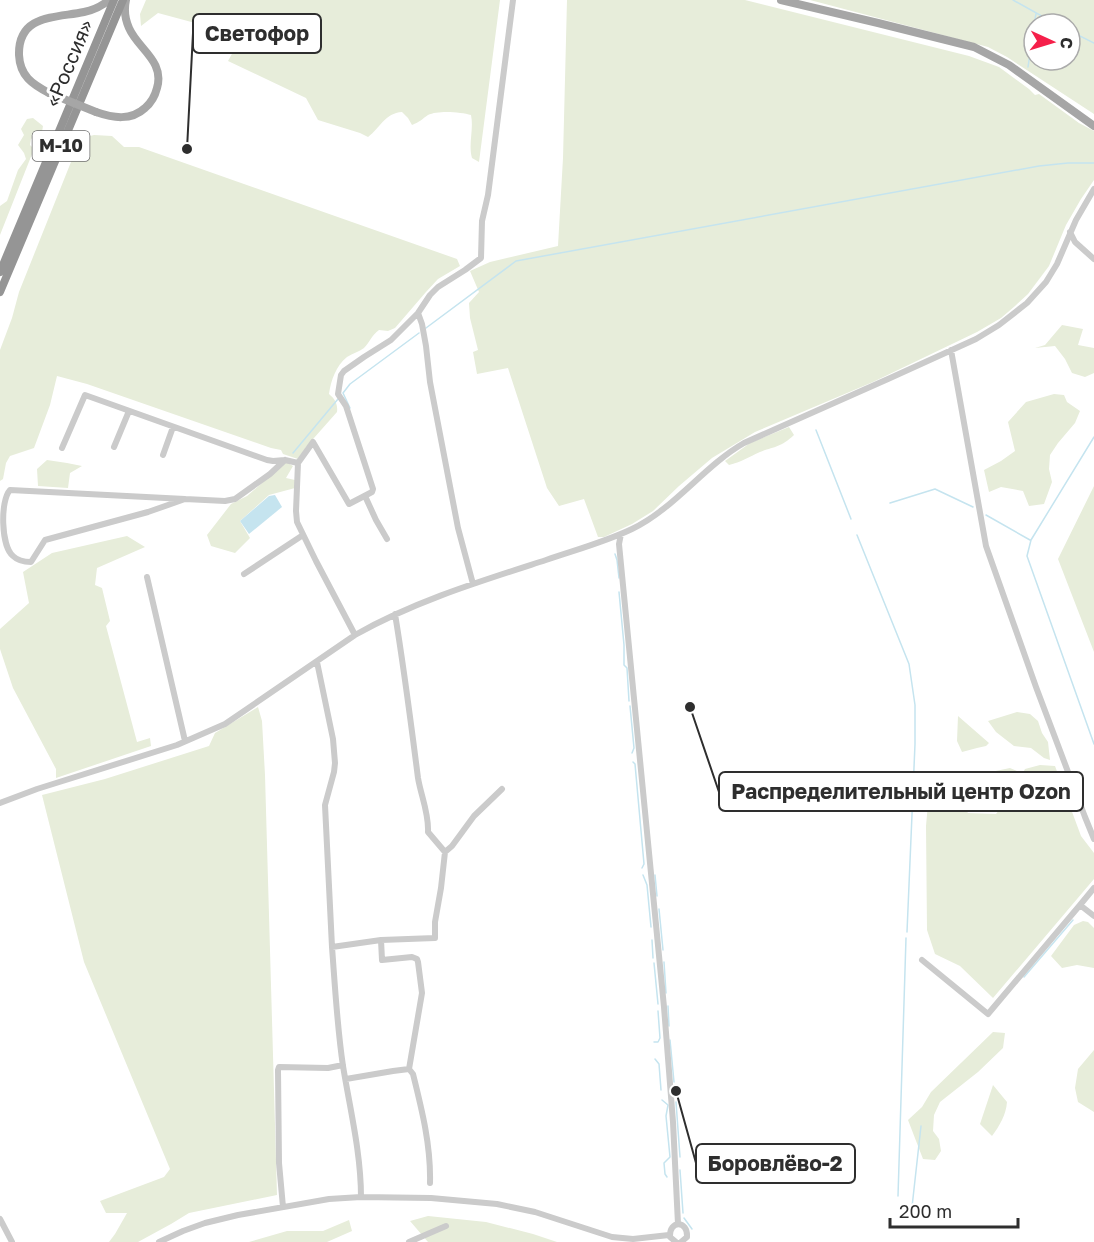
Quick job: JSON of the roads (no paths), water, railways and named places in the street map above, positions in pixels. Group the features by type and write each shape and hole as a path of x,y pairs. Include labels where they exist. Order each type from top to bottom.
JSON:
{"highway":[{"name":"«Россия»","path":"0,272 111,0"},
{"name":"«Россия»","path":"0,292 124,0"}],"main road":[{"path":"111,0 86,12 41,19 31,26 21,39 19,49 21,67 30,82 49,93 96,112 127,117 142,111 149,104 157,88 158,78 155,63 127,24 124,0"},
{"path":"781,0 974,47 1009,65 1094,126"}],"street":[{"path":"355,635 297,522 298,463 313,442 349,504 372,492 373,489 346,406 338,394 341,375 391,340 418,313 438,287 481,258 482,221 488,195 513,0"},
{"path":"0,803 200,736 225,724 355,635 395,614 638,526 651,518 715,463 744,443 976,339 999,326 1038,291 1050,275 1080,212 1094,189"},
{"path":"1070,232 1075,242 1094,259"},
{"path":"418,313 422,324 432,396 458,528 473,584"},
{"path":"951,350 986,546 1040,698 1094,839"},
{"path":"62,448 85,395 267,460 298,463"},
{"path":"114,447 129,411"},
{"path":"163,455 173,427"},
{"path":"185,499 148,512 45,540 33,561 26,562 12,556 4,530 2,513 4,498 8,491 13,489 185,499 216,501 234,499 270,474 285,460"},
{"path":"365,496 387,539"},
{"path":"621,534 619,544 665,1016 678,1224"},
{"path":"244,574 303,535"},
{"path":"147,578 184,741"},
{"path":"332,947 381,940 435,938 435,922 443,880 445,852 428,832 395,614"},
{"path":"317,662 333,739 335,763 325,805 325,819 336,1012 354,1130 361,1197"},
{"path":"445,852 474,816 502,789"},
{"path":"922,960 986,1016 1094,888"},
{"path":"1080,905 1094,916"},
{"path":"381,940 382,960 412,957 418,962 422,993 409,1070"},
{"path":"283,1206 279,1163 279,1067 327,1068 343,1065"},
{"path":"346,1079 409,1070"},
{"path":"409,1070 413,1074 424,1116 430,1162 430,1183"},
{"path":"159,1242 205,1223 238,1215 283,1206 361,1197 431,1198 497,1204 535,1212 612,1237 633,1239 669,1235"},
{"path":"0,1219 12,1242"},
{"path":"678,1224 686,1228 687,1234 681,1242"},
{"path":"669,1235 671,1228 678,1224"},
{"path":"409,1242 446,1226"},
{"path":"687,1234 696,1236"},
{"path":"669,1235 676,1242"}],"water":[{"path":"275,495 282,507 249,534 240,521 269,496"}],"waterway":[{"path":"1013,0 1034,12"},
{"path":"1082,37 1094,43"},
{"path":"426,328 516,261 1039,166 1094,163"},
{"path":"350,408 343,393 350,384 419,333"},
{"path":"293,453 338,399"},
{"path":"816,430 851,519"},
{"path":"1094,437 1031,540 1027,556 1094,744"},
{"path":"890,503 935,489 973,507"},
{"path":"986,515 1030,540"},
{"path":"857,535 909,664 915,705 907,932"},
{"path":"615,554 619,578"},
{"path":"619,592 629,701"},
{"path":"630,706 634,748 632,753"},
{"path":"633,762 644,864 642,868"},
{"path":"643,875 647,885 651,927"},
{"path":"655,875 657,896"},
{"path":"659,909 663,950"},
{"path":"1024,977 1073,920"},
{"path":"898,1196 906,938"},
{"path":"652,940 653,958"},
{"path":"664,962 666,993"},
{"path":"654,963 658,1004"},
{"path":"668,1006 669,1026"},
{"path":"654,1042 658,1042 660,1038 658,1011"},
{"path":"670,1040 674,1082"},
{"path":"655,1059 659,1064 661,1090"},
{"path":"662,1100 668,1105 666,1116 670,1157 664,1163 667,1177"},
{"path":"676,1102 680,1157"},
{"path":"912,1207 921,1126"},
{"path":"680,1170 683,1213"},
{"path":"684,1218 692,1229"}],"place":[{"name":"Светофор","path":"187,149"},
{"name":"Распределительный центр Ozon","path":"690,707"},
{"name":"Боровлёво-2","path":"676,1091"}]}
